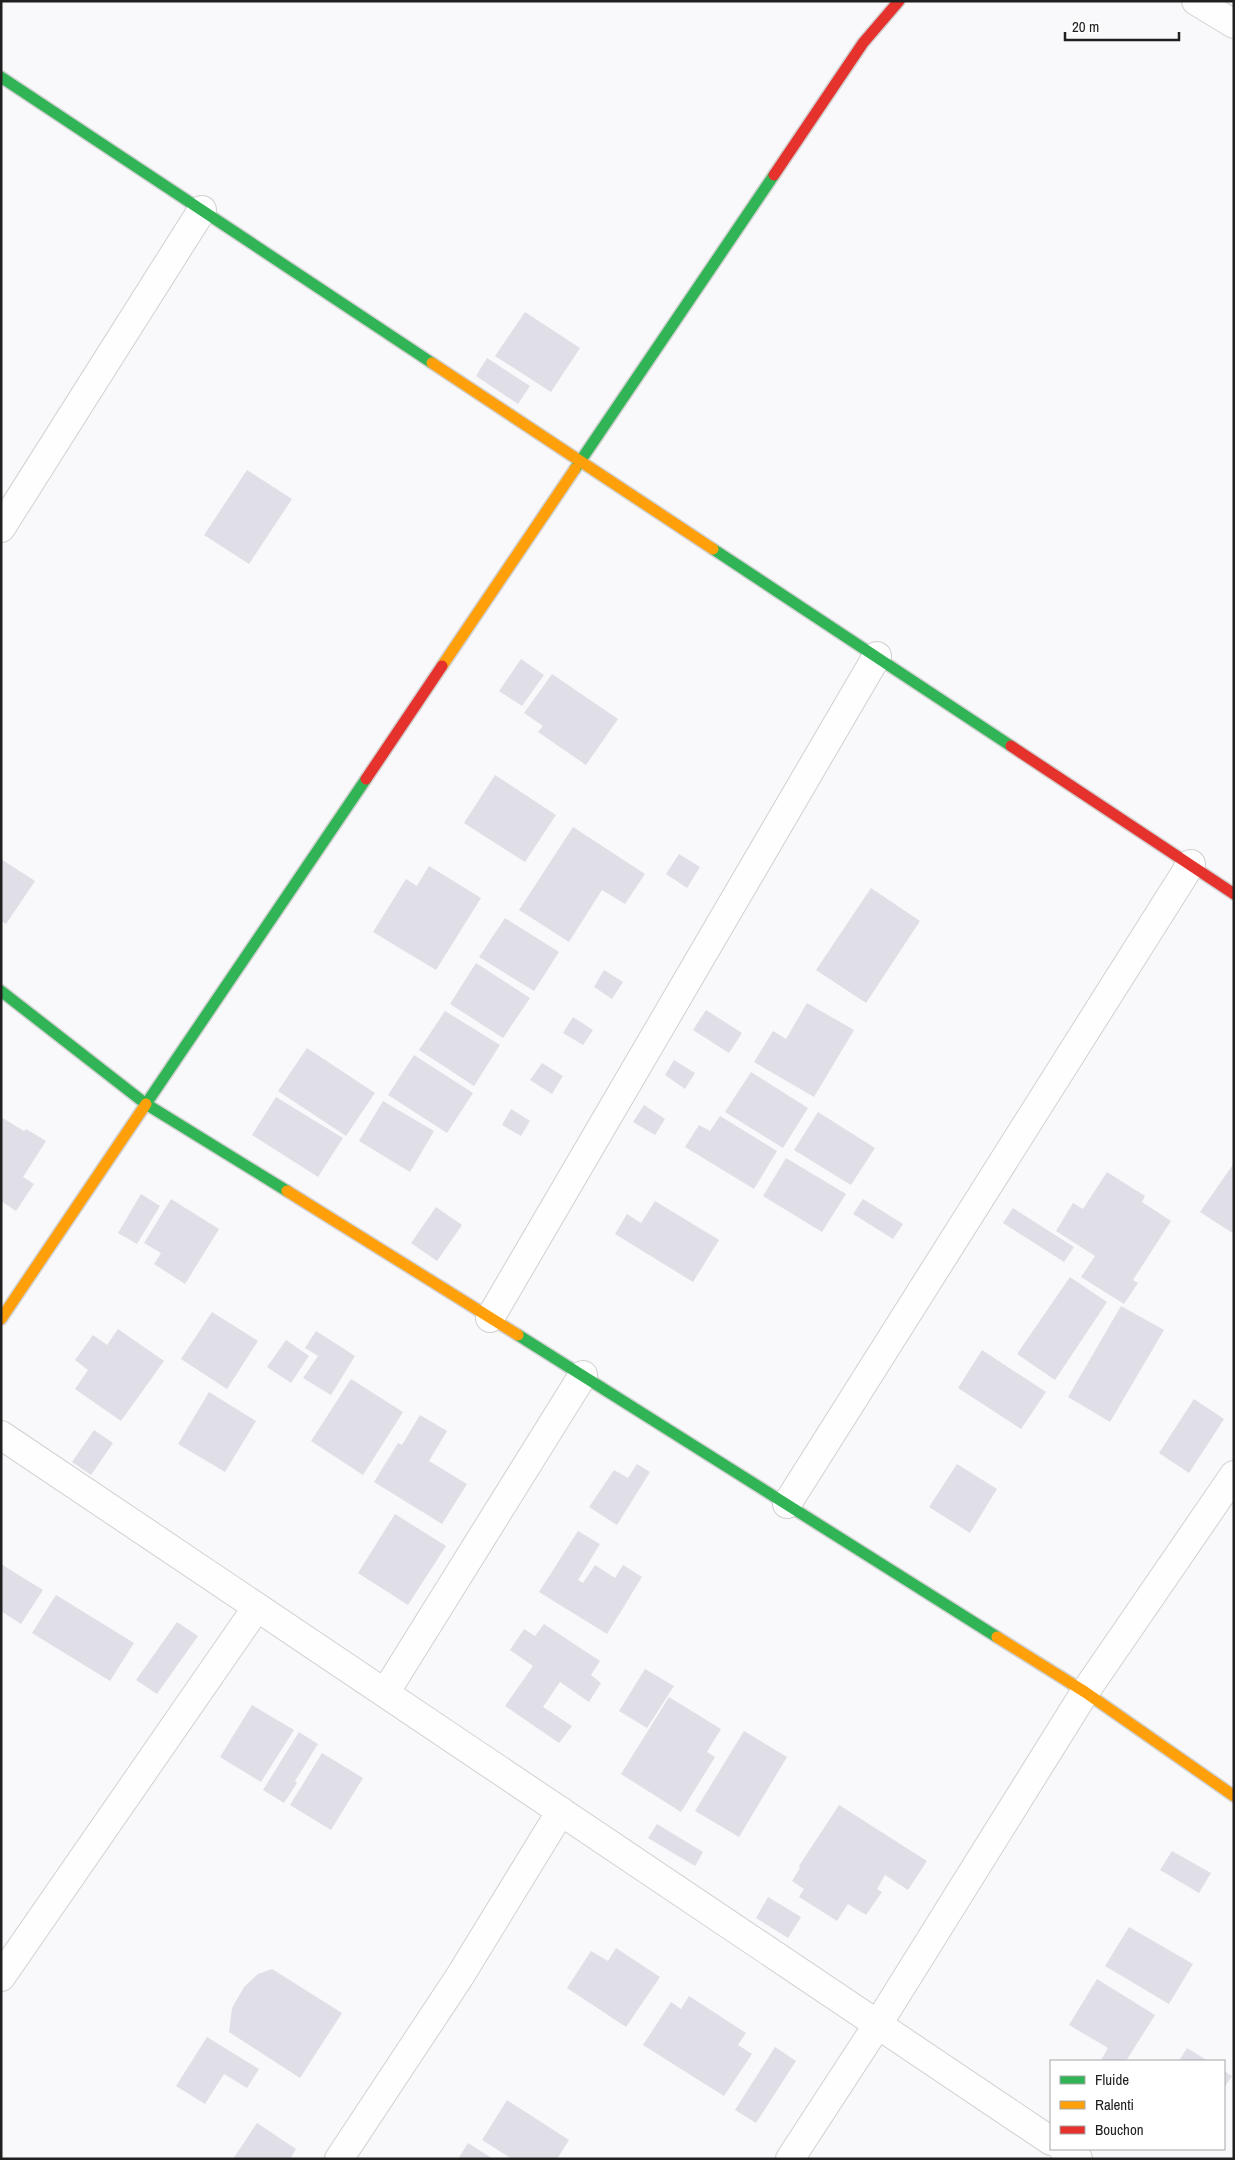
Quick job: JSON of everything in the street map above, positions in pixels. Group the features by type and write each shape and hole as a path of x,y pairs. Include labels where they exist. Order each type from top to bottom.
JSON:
{"street":[{"path":"1,1319 862,43 899,1"},
{"path":"1196,1 1234,24"},
{"path":"1,77 1234,894"},
{"path":"1,528 202,210"},
{"path":"490,1318 877,656"},
{"path":"787,1504 1191,864"},
{"path":"1,991 146,1104 583,1375 1085,1692 1234,1796"},
{"path":"385,1693 583,1375"},
{"path":"1,1435 1050,2140"},
{"path":"790,2159 878,2024 1085,1692 1234,1475"},
{"path":"1,1977 257,1607"},
{"path":"339,2159 460,1976 561,1811"},
{"path":"1064,2150 1078,2159"}],"building":[{"path":"525,312 580,348 551,392 495,356"},
{"path":"487,358 530,386 518,404 476,376"},
{"path":"247,470 292,499 249,564 204,535"},
{"path":"521,659 544,675 522,706 499,691"},
{"path":"552,674 618,719 586,765 538,732 543,726 524,713"},
{"path":"495,775 556,815 525,862 464,823"},
{"path":"573,827 645,874 625,904 602,890 569,942 519,910"},
{"path":"679,854 700,867 687,888 666,874"},
{"path":"1,859 35,881 6,924 1,921"},
{"path":"429,866 481,898 436,970 373,932 406,879 417,886"},
{"path":"871,888 920,921 866,1003 816,970"},
{"path":"505,918 559,952 534,991 479,957"},
{"path":"476,963 530,998 503,1038 450,1004"},
{"path":"604,970 623,982 612,999 594,987"},
{"path":"807,1003 854,1030 814,1097 754,1062 773,1031 786,1039"},
{"path":"706,1010 742,1033 729,1053 693,1030"},
{"path":"445,1011 500,1045 474,1086 419,1050"},
{"path":"573,1017 593,1030 583,1045 563,1033"},
{"path":"307,1048 375,1093 346,1136 278,1091"},
{"path":"414,1055 473,1093 447,1133 388,1095"},
{"path":"674,1060 695,1073 685,1089 665,1075"},
{"path":"542,1063 563,1076 552,1094 530,1080"},
{"path":"751,1072 808,1108 783,1148 725,1112"},
{"path":"276,1097 343,1138 318,1177 252,1135"},
{"path":"383,1101 434,1131 410,1172 359,1141"},
{"path":"644,1105 665,1119 655,1135 633,1122"},
{"path":"511,1109 530,1121 521,1136 502,1125"},
{"path":"818,1112 875,1148 851,1185 794,1150"},
{"path":"720,1116 777,1151 754,1189 685,1147 699,1125 710,1131"},
{"path":"1,1117 24,1131 26,1129 46,1141 23,1177 34,1184 16,1211 1,1201"},
{"path":"786,1158 846,1194 822,1232 763,1196"},
{"path":"1234,1163 1234,1234 1200,1212"},
{"path":"1107,1172 1145,1196 1142,1202 1171,1221 1133,1280 1138,1283 1124,1304 1081,1277 1095,1256 1056,1231 1073,1203 1083,1209"},
{"path":"141,1194 160,1206 137,1244 118,1233"},
{"path":"171,1199 219,1229 185,1284 154,1264 161,1253 144,1243"},
{"path":"863,1199 903,1224 893,1239 853,1214"},
{"path":"655,1201 719,1240 693,1282 615,1234 627,1214 641,1223"},
{"path":"436,1207 462,1225 437,1261 411,1243"},
{"path":"1013,1208 1074,1247 1064,1262 1003,1223"},
{"path":"1070,1277 1107,1302 1055,1380 1017,1354"},
{"path":"1121,1306 1164,1330 1110,1422 1068,1397"},
{"path":"212,1312 258,1341 227,1389 181,1359"},
{"path":"118,1329 164,1361 121,1421 75,1389 88,1370 75,1360 93,1335 107,1345"},
{"path":"316,1331 355,1356 331,1395 303,1378 318,1356 305,1348"},
{"path":"286,1340 309,1356 291,1383 267,1367"},
{"path":"982,1350 1046,1392 1021,1429 958,1388"},
{"path":"351,1379 403,1412 363,1475 311,1441"},
{"path":"209,1392 256,1421 225,1472 178,1444"},
{"path":"1194,1399 1224,1419 1189,1473 1159,1453"},
{"path":"420,1415 447,1431 429,1461 467,1484 442,1524 374,1482 398,1443 402,1445"},
{"path":"94,1430 113,1443 91,1475 72,1462"},
{"path":"637,1464 650,1472 617,1525 589,1507 614,1470 628,1478"},
{"path":"957,1464 997,1489 970,1533 929,1507"},
{"path":"395,1514 446,1546 408,1605 358,1573"},
{"path":"578,1531 600,1544 578,1580 583,1583 595,1565 615,1578 623,1565 642,1577 607,1634 539,1592"},
{"path":"1,1564 43,1590 21,1624 1,1611"},
{"path":"56,1595 134,1643 110,1681 32,1633"},
{"path":"177,1622 198,1636 157,1694 136,1680"},
{"path":"544,1624 600,1661 591,1675 601,1683 589,1702 560,1682 543,1707 572,1726 559,1743 505,1706 533,1666 510,1650 524,1629 535,1636"},
{"path":"645,1669 674,1686 647,1728 619,1711"},
{"path":"669,1697 721,1729 707,1752 715,1757 681,1812 621,1774"},
{"path":"252,1705 294,1730 261,1782 220,1757"},
{"path":"744,1731 787,1757 739,1837 695,1811"},
{"path":"299,1732 318,1744 284,1803 263,1790"},
{"path":"322,1753 363,1778 331,1830 290,1805"},
{"path":"839,1805 927,1861 908,1890 885,1875 877,1889 882,1892 866,1915 848,1904 837,1921 799,1897 804,1889 792,1881 800,1868 799,1866"},
{"path":"657,1824 703,1852 695,1866 648,1838"},
{"path":"1172,1851 1211,1873 1199,1893 1160,1870"},
{"path":"768,1897 801,1917 788,1938 756,1918"},
{"path":"1129,1927 1193,1964 1169,2004 1105,1966"},
{"path":"616,1948 660,1977 626,2027 567,1988 591,1951 608,1961"},
{"path":"272,1969 342,2013 300,2078 229,2032 232,2008 244,1987 258,1974"},
{"path":"1097,1979 1155,2015 1127,2060 1101,2060 1108,2048 1069,2025"},
{"path":"689,1996 746,2033 738,2045 752,2054 724,2096 643,2045 671,2002 681,2009"},
{"path":"207,2037 259,2069 247,2088 224,2074 205,2104 176,2086"},
{"path":"775,2047 796,2061 756,2123 735,2110"},
{"path":"1187,2048 1206,2060 1180,2060"},
{"path":"1225,2072 1232,2076 1225,2086"},
{"path":"507,2100 569,2140 557,2159 512,2159 482,2140"},
{"path":"257,2123 296,2149 290,2159 233,2159"},
{"path":"468,2143 493,2159 458,2159"}],"traffic: fast":[{"path":"1,77 432,363"},
{"path":"575,469 774,175"},
{"path":"713,549 1011,746"},
{"path":"146,1104 366,779"},
{"path":"1,991 146,1104 287,1191"},
{"path":"518,1335 997,1637"}],"traffic: slow":[{"path":"432,363 713,549"},
{"path":"442,666 575,469"},
{"path":"1,1319 146,1104"},
{"path":"287,1191 518,1335"},
{"path":"997,1637 1085,1692 1234,1796"}],"traffic: jam":[{"path":"774,175 863,43 899,1"},
{"path":"366,779 442,666"},
{"path":"1011,746 1234,894"}]}
